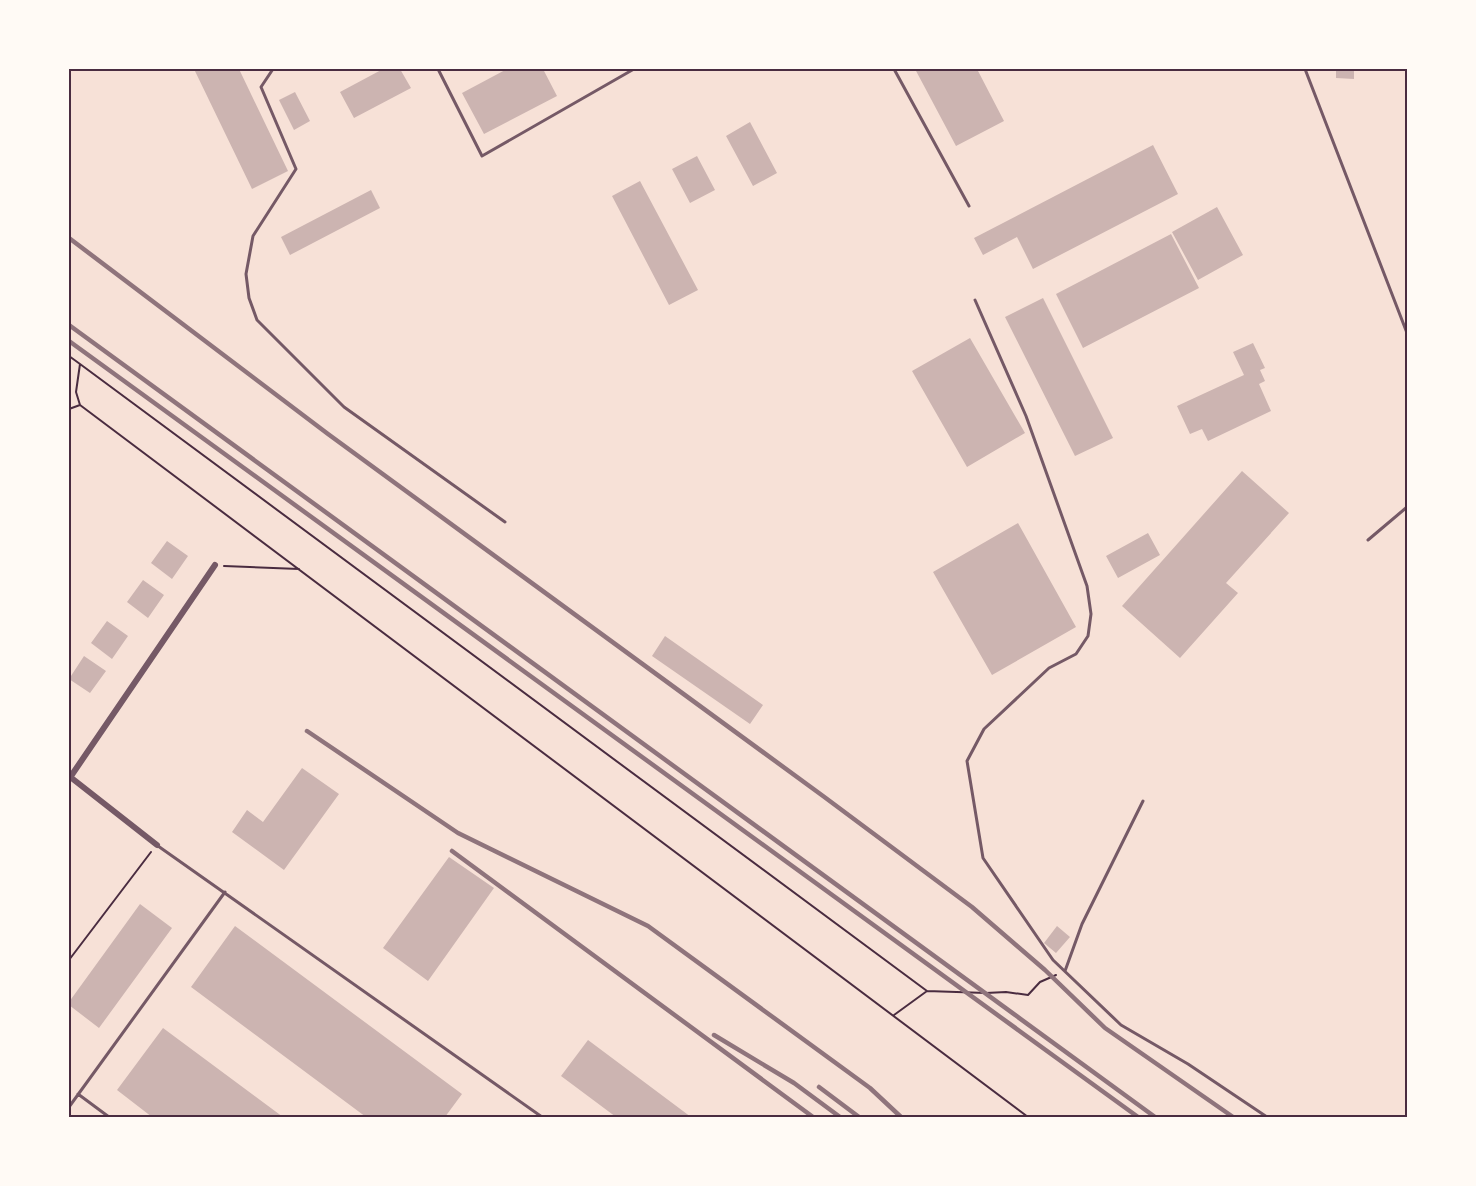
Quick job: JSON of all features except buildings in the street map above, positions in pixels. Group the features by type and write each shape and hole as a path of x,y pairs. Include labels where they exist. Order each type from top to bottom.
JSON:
{"street":[{"path":"157,845 69,777 215,566"}],"lane":[{"path":"273,69 261,87 296,169 253,236 246,274 249,298 257,321 344,407 505,522"},
{"path":"438,69 482,156 633,69"},
{"path":"894,69 969,207"},
{"path":"1305,69 1407,333"},
{"path":"975,300 1026,416 1087,586 1091,614 1088,636 1076,654 1049,668 984,729 967,760 983,858 1053,960 1121,1025 1188,1064 1267,1117"},
{"path":"1368,540 1407,507"},
{"path":"1065,971 1082,924 1143,801"},
{"path":"157,845 542,1117"},
{"path":"69,1107 225,892"},
{"path":"78,1095 109,1117"}],"path":[{"path":"69,356 927,991"},
{"path":"81,364 76,392 80,405 1028,1117"},
{"path":"69,409 80,405"},
{"path":"215,566 300,570"},
{"path":"69,960 157,845"},
{"path":"894,1015 927,991 1006,992 1028,995 1040,982 1065,971"}],"railway":[{"path":"69,238 328,434 972,907 1045,970 1105,1028 1233,1117"},
{"path":"69,325 1155,1117"},
{"path":"69,341 1138,1117"},
{"path":"307,731 458,833 648,926 870,1088 901,1117"},
{"path":"452,851 813,1117"},
{"path":"714,1035 794,1083 840,1117"},
{"path":"819,1087 859,1117"}]}
